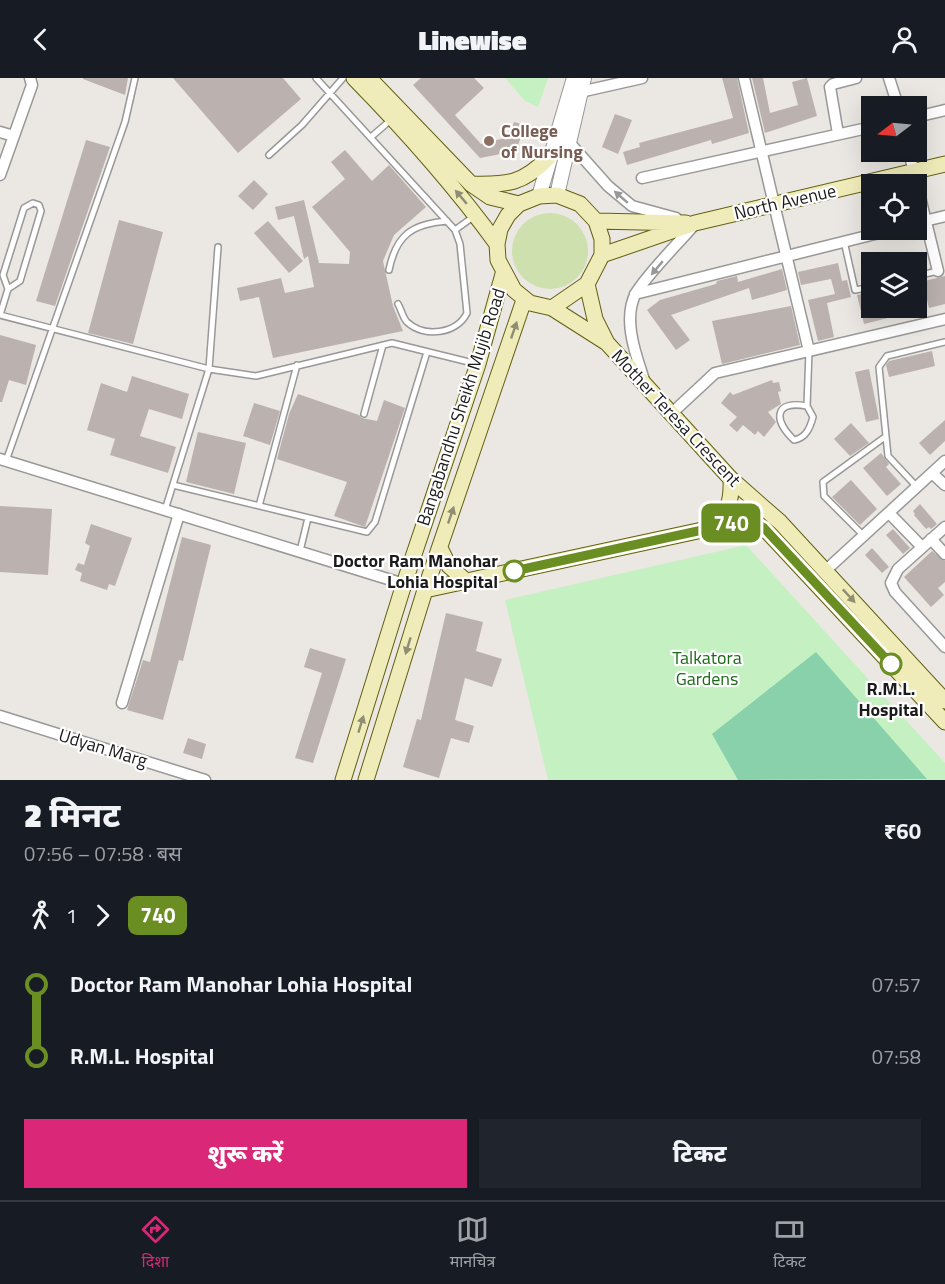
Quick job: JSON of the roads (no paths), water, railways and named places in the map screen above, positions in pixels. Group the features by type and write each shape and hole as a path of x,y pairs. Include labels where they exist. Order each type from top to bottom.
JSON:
{"main road":[{"path":"354,78 393,118 476,215 496,244"},
{"path":"371,79 471,184 490,197 519,204"},
{"path":"471,184 516,182 534,173 549,157"},
{"name":"North Avenue","path":"602,255 695,223 945,164"},
{"path":"557,195 580,204 596,221 602,239 602,255 587,284 552,308 524,300 514,291 503,274 496,244 500,229 508,215 519,204 539,196 557,195"},
{"name":"North Avenue","path":"596,221 695,223"},
{"name":"Bangabandhu Sheikh Mujib Road","path":"344,780 404,584 478,364 503,274"},
{"name":"Mother Teresa Crescent","path":"587,284 595,319 607,343"},
{"name":"Bangabandhu Sheikh Mujib Road","path":"366,780 425,590 524,300"},
{"name":"Mother Teresa Crescent","path":"552,308 607,343 731,479 780,522 945,701"},
{"path":"712,528 727,513 732,496 731,479"},
{"path":"425,590 752,521 764,528 945,722"},
{"path":"440,548 448,566 466,581"}],"street":[{"path":"0,175 32,85 30,78"},
{"path":"539,196 574,78"},
{"path":"557,195 584,78"},
{"path":"580,92 642,78"},
{"path":"744,78 809,351"},
{"path":"838,134 830,87 832,84 856,78"},
{"path":"889,78 894,96"},
{"path":"927,114 945,110"},
{"path":"642,178 861,129"},
{"path":"0,132 14,136"},
{"path":"568,141 608,186 632,206 695,223 635,295 630,323 634,351 645,383"},
{"path":"912,162 914,174"},
{"path":"927,220 945,216"},
{"path":"635,295 861,237"},
{"path":"927,239 938,271"},
{"path":"672,413 715,373 945,319"},
{"path":"3,460 404,584"},
{"path":"825,571 945,461"},
{"path":"932,473 945,485"},
{"path":"889,513 927,544 945,554"},
{"path":"122,703 179,514"},
{"path":"945,527 898,569 892,578 891,587 945,646"},
{"name":"Udyan Marg","path":"0,716 205,780"}],"lane":[{"path":"3,460 54,329 125,122 135,78"},
{"path":"316,78 455,230 460,244 467,313 464,320 450,330 427,332 407,322 398,304"},
{"path":"269,155 302,125 343,78"},
{"path":"371,137 393,118"},
{"path":"8,289 20,281 41,210 39,205 33,203 24,208 3,275 8,289 0,315 209,369 256,376 383,345 404,345 478,364"},
{"path":"455,230 476,215"},
{"path":"389,270 392,253 399,240 412,230 429,222 447,221"},
{"path":"844,241 855,291 861,289"},
{"path":"165,510 209,369 218,247"},
{"path":"927,274 938,271"},
{"path":"917,487 891,461 885,437 878,375 882,361 887,356 945,342"},
{"path":"364,414 383,345"},
{"path":"807,406 789,405 780,411 778,417 782,429 794,440 800,439 809,430 813,417 807,406 809,351"},
{"path":"173,485 366,532 373,524 427,352"},
{"path":"259,506 297,365"},
{"path":"864,536 824,496 823,482 885,437"},
{"path":"300,551 308,518"}],"place":[{"name":"College of Nursing","path":"489,141"},
{"name":"Doctor Ram Manohar Lohia Hospital","path":"514,571"},
{"name":"R.M.L. Hospital","path":"891,664"}],"park label":[{"name":"Talkatora Gardens","path":"707,668"}]}
